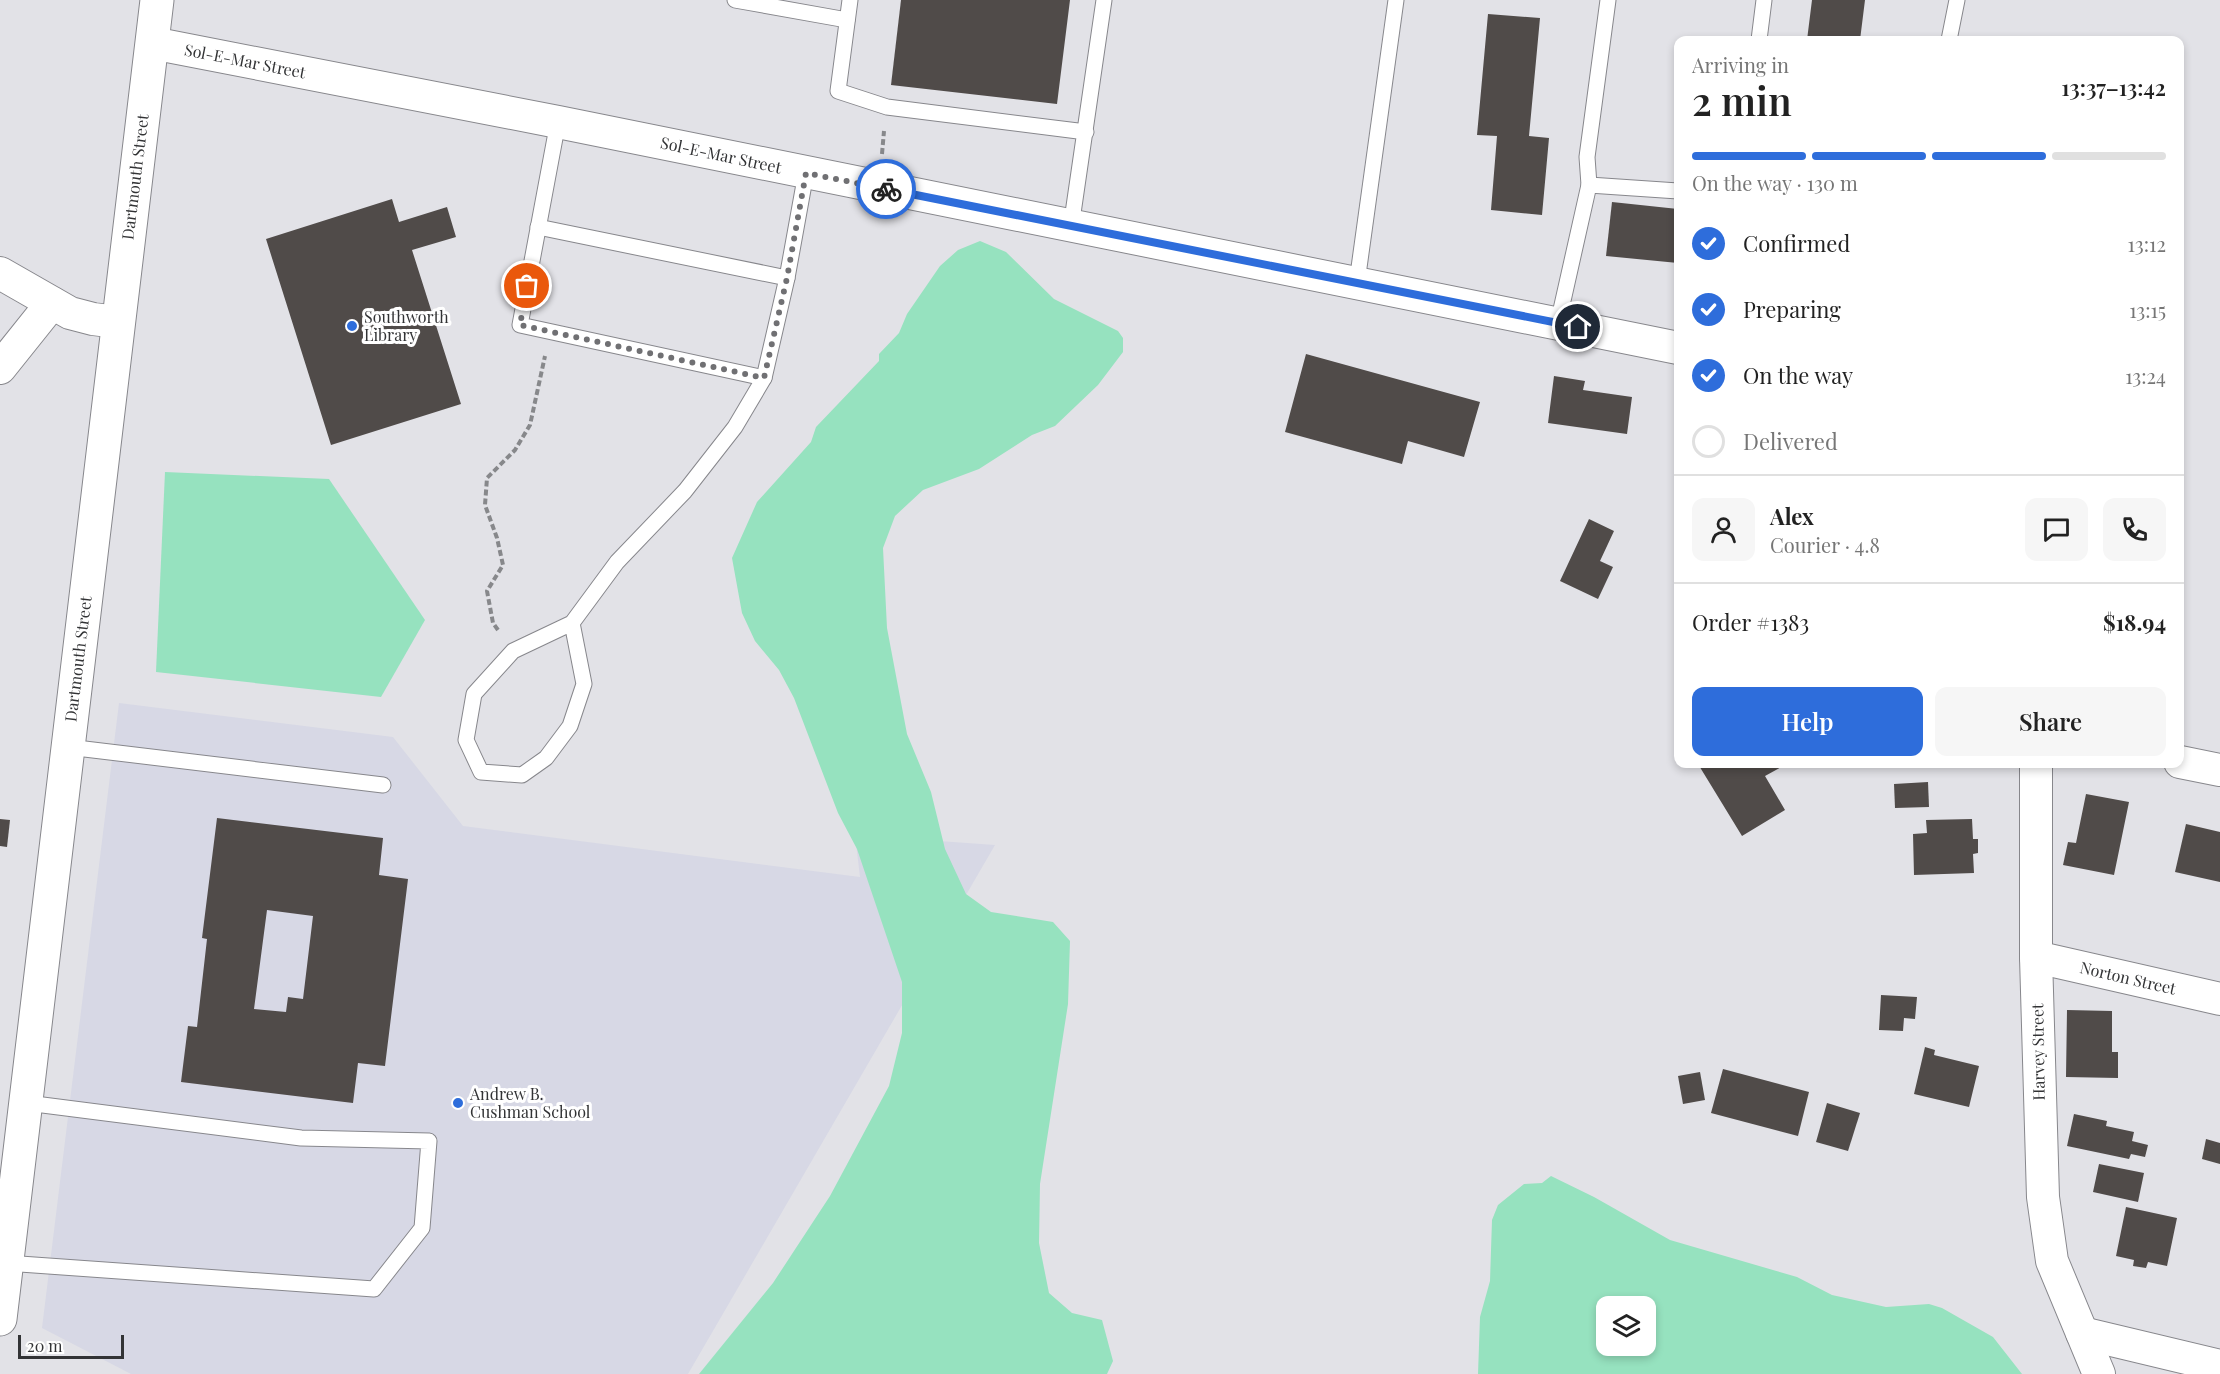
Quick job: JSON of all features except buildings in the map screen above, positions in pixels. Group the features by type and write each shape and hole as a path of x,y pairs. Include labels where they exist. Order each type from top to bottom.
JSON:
{"main road":[{"name":"Dartmouth Street","path":"0,1318 157,0"}],"street":[{"name":"Sol-E-Mar Street","path":"152,43 558,122 1674,347"},
{"path":"0,273 70,313 117,321"},
{"path":"0,368 52,303"},
{"path":"2184,763 2220,771"},
{"name":"Harvey Street","path":"2036,768 2036,957 2040,1164 2046,1229 2052,1261 2098,1374"},
{"name":"Norton Street","path":"2036,957 2220,999"},
{"path":"2082,1333 2220,1365"}],"lane":[{"path":"735,0 847,20"},
{"path":"850,0 838,91 887,107 1086,132"},
{"path":"1071,227 1104,0"},
{"path":"1357,282 1396,0"},
{"path":"1558,323 1589,184 1587,157 1608,0"},
{"path":"1760,36 1764,0"},
{"path":"1950,36 1957,0"},
{"path":"558,122 520,325 764,378"},
{"path":"572,623 584,684 570,726 546,758 522,775 481,772 466,740 474,694 513,651 572,623 617,562 685,490 728,436 764,378 787,278 806,173"},
{"path":"1589,184 1674,192"},
{"path":"538,227 787,278"},
{"path":"68,747 383,785"},
{"path":"6,1263 374,1289 422,1228 429,1141 301,1137 27,1103"}],"path":[{"path":"875,187 887,107"},
{"path":"513,651 494,623 487,591 503,565 498,538 485,505 487,478 515,450 530,425 550,332"}],"shaded area":[{"name":"Andrew B. Cushman School","path":"119,703 393,737 463,826 860,877 855,835 995,845 688,1374 131,1374 42,1328"}],"green space":[{"path":"980,241 1006,252 1054,299 1118,331 1123,338 1123,352 1098,385 1055,426 1032,435 979,469 923,490 895,516 883,548 887,628 907,734 931,792 945,849 966,894 991,912 1053,922 1070,941 1068,1004 1040,1184 1039,1243 1049,1293 1072,1313 1102,1320 1113,1361 1107,1374 699,1374 773,1283 830,1196 889,1086 902,1033 902,982 857,849 838,813 794,698 779,670 755,641 742,613 732,558 757,502 811,442 816,427 879,361 879,354 899,333 907,314 940,266 958,250"},
{"path":"165,472 329,479 425,620 381,697 156,672"},
{"path":"1551,1176 1594,1197 1670,1240 1797,1277 1832,1295 1886,1307 1929,1304 1942,1308 1993,1337 2022,1374 1478,1374 1480,1317 1490,1281 1492,1220 1498,1205 1524,1184 1542,1183"}],"way so far":[{"path":"527,286 520,325 764,378 787,278 806,173 886,189"}],"place":[{"name":"Southworth Library","path":"352,326"},
{"name":"Andrew B. Cushman School","path":"458,1103"}],"route":[{"path":"886,189 1578,327"}]}
